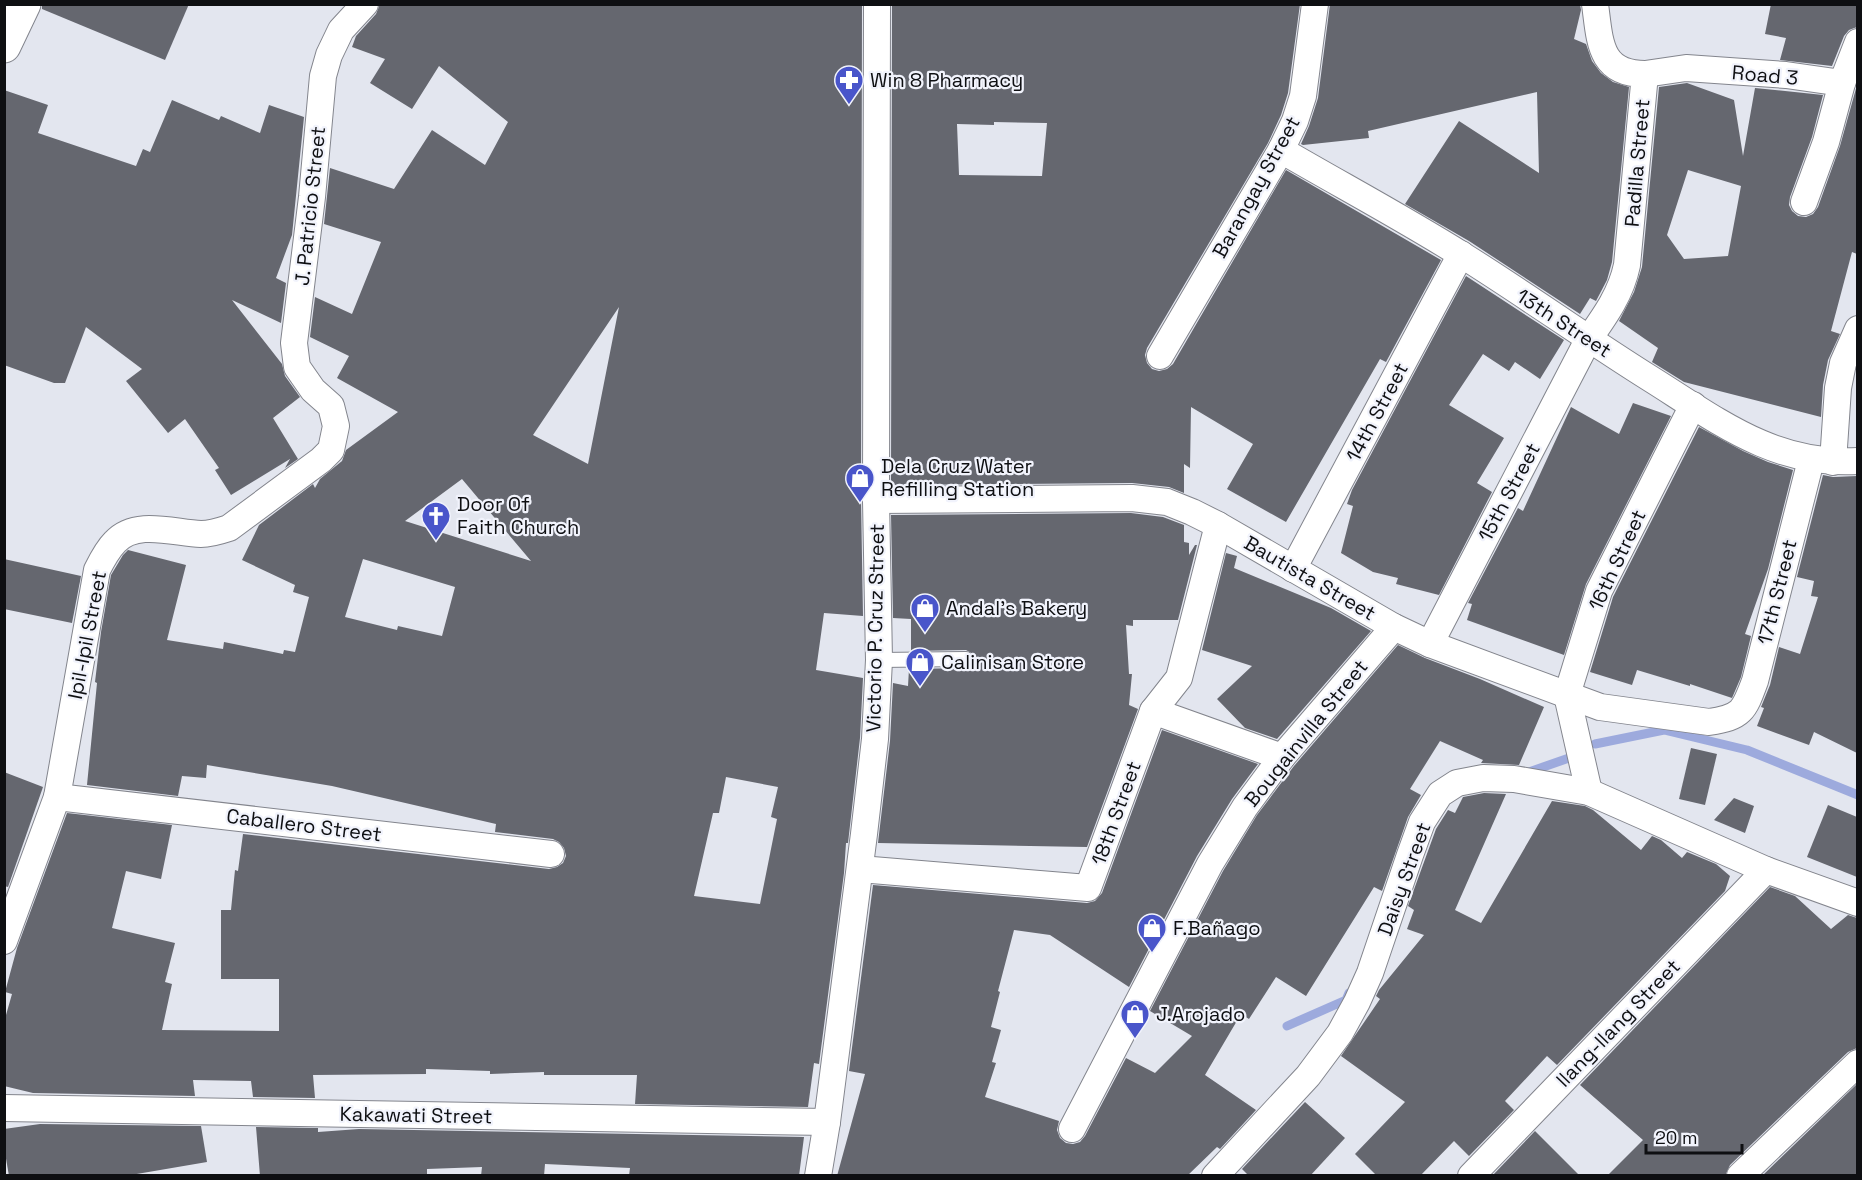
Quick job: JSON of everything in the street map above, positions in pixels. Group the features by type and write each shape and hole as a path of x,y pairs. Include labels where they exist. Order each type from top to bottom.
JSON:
{"main road":[{"path":"4,46 24,4"}],"street":[{"name":"J. Patricio Street","path":"331,406 304,378 297,367 294,343 312,197 323,76 328,55 340,30 365,4"},
{"name":"Victorio P. Cruz Street","path":"818,1176 860,869 875,739 879,660 876,500 877,4"},
{"name":"Barangay Street","path":"1160,356 1281,150 1295,121 1303,96 1315,4"},
{"name":"Padilla Street","path":"1588,340 1610,309 1624,278 1627,265 1645,74 1631,74 1617,69 1606,58 1600,42 1595,4"},
{"path":"1804,202 1826,142 1842,83 1857,42"},
{"name":"Road 3","path":"1645,74 1686,68 1786,75 1842,83"},
{"name":"13th Street","path":"1281,150 1461,254 1588,340 1734,431 1768,447 1834,461"},
{"name":"14th Street","path":"1293,569 1461,254"},
{"name":"17th Street","path":"1732,717 1739,714 1748,701 1834,461 1838,388 1843,363 1857,329"},
{"name":"15th Street","path":"1430,644 1588,340"},
{"name":"16th Street","path":"1570,706 1599,591 1693,405"},
{"name":"Ipil-Ipil Street","path":"4,941 57,796 96,570 106,553 116,540 131,531 147,529 203,534 229,528 321,460 331,450 336,426 331,406"},
{"name":"Bautista Street","path":"876,500 1132,498 1167,502 1218,525 1394,627 1570,706 1600,707 1709,722 1732,717"},
{"name":"18th Street","path":"860,869 1088,888 1153,711 1179,678 1218,525"},
{"name":"Bougainvilla Street","path":"1072,1129 1210,864 1245,807 1282,757 1394,627"},
{"path":"1570,706 1588,786"},
{"path":"1153,711 1282,757"},
{"name":"Daisy Street","path":"1215,1176 1308,1076 1340,1033 1370,973 1422,822 1440,794 1457,783 1484,778 1588,786 1766,870 1857,903"},
{"name":"Caballero Street","path":"57,796 551,854"},
{"name":"Ilang-Ilang Street","path":"1471,1176 1766,870"},
{"path":"1740,1176 1857,1063"},
{"name":"Kakawati Street","path":"4,1108 827,1122"}],"lane":[{"path":"879,660 966,659"}],"building":[{"path":"42,4 189,4 165,60 42,9"},
{"path":"380,4 862,4 861,500 863,616 824,613 816,670 863,678 860,738 848,843 846,843 819,1064 814,1063 808,1107 635,1104 637,1075 544,1075 544,1072 490,1074 490,1071 426,1069 426,1074 313,1075 315,1098 253,1097 251,1081 193,1080 195,1096 33,1093 4,1086 4,1022 12,994 5,992 17,948 67,813 172,825 161,879 126,871 112,928 175,943 165,982 172,984 162,1030 279,1031 279,979 221,979 221,910 231,910 235,870 238,871 243,834 549,869 563,863 566,856 564,848 553,839 495,832 496,824 332,786 207,765 206,778 182,776 178,796 87,785 101,632 111,575 123,555 128,550 186,565 167,640 223,649 224,642 283,654 284,650 295,652 309,597 293,592 295,585 242,560 259,525 313,484 315,488 320,479 342,461 346,450 398,412 337,378 349,356 310,337 315,297 352,314 381,242 324,224 330,168 394,189 432,130 485,165 508,122 439,66 412,109 370,83 385,59 352,47 356,36 376,14","holes":["619,307 588,464 533,435","462,479 531,561 405,521","363,559 455,587 442,636 398,626 397,630 345,617","726,777 778,787 771,817 777,819 760,904 694,896 713,813 719,813"]},
{"path":"892,4 1300,4 1288,93 1281,115 1268,143 1147,348 1145,355 1147,363 1152,369 1159,371 1173,364 1286,170 1441,260 1386,362 1380,359 1286,522 1227,489 1253,444 1191,407 1190,468 1184,464 1184,493 1169,487 1132,483 891,485","holes":["1047,123 1042,176 959,175 957,124"]},
{"path":"1330,4 1580,4 1581,10 1574,39 1586,44 1592,61 1601,73 1613,82 1629,87 1612,262 1607,280 1596,301 1590,298 1580,314 1469,241 1405,204 1459,121 1539,173 1537,92 1368,131 1369,138 1301,144 1318,98"},
{"path":"1771,4 1857,4 1857,27 1849,30 1844,36 1832,66 1780,60 1786,38 1765,34"},
{"path":"1687,83 1734,100 1743,156 1755,88 1823,95 1812,137 1790,197 1789,205 1792,211 1798,216 1806,217 1813,214 1818,207 1840,146 1857,85 1857,254 1852,252 1831,331 1840,334 1828,360 1823,385 1821,417 1684,382 1652,362 1658,348 1619,321 1634,292 1642,267 1659,87","holes":["1688,170 1741,186 1728,256 1684,259 1667,235"]},
{"path":"4,90 48,105 38,133 136,166 143,149 150,152 172,100 219,120 221,116 260,133 269,105 304,117 292,235 276,278 286,283 281,323 232,300 282,364 285,376 300,397 273,418 298,459 285,468 290,459 231,495 215,470 219,468 185,419 168,433 126,381 142,369 86,327 65,383 54,383 4,365"},
{"path":"1466,276 1564,340 1540,379 1515,362 1509,371 1483,354 1449,405 1504,438 1477,483 1492,492 1439,595 1396,584 1398,578 1373,572 1341,553 1353,506 1347,504 1352,490"},
{"path":"1633,403 1671,416 1586,584 1564,655 1467,620 1472,604 1468,603 1518,508 1523,511 1571,407 1619,434"},
{"path":"1699,427 1743,451 1793,470 1768,569 1745,634 1751,636 1741,677 1732,698 1637,670 1632,685 1590,672 1613,597"},
{"path":"1823,475 1857,476 1857,753 1814,732 1809,745 1757,726 1764,708 1761,707 1770,685 1779,647 1800,654 1818,597 1811,596 1814,581 1797,577"},
{"path":"1131,513 1163,517 1184,525 1184,542 1189,543 1189,555 1197,545 1178,620 1133,620 1133,626 1126,625 1129,674 1132,674 1129,705 1138,709 1087,847 878,843 890,741 893,683 908,686 909,669 967,668 974,664 975,659 973,654 966,650 911,651 911,619 893,618 891,515"},
{"path":"1226,553 1237,556 1234,568 1331,608 1371,631 1277,739 1245,728 1217,699 1252,666 1202,650"},
{"path":"4,559 81,576 72,623 4,609"},
{"path":"1398,645 1544,707 1519,765 1481,763 1483,760 1440,741 1410,789 1421,795 1408,817 1382,891 1374,887 1306,996 1276,977 1249,1019 1241,1014 1205,1075 1256,1110 1220,1149 1217,1147 1187,1176 837,1176 865,1074 849,1071 873,885 1087,903 1095,901 1102,893 1162,730 1258,764 1232,799 1197,856 1129,987 1050,935 1014,930 991,1027 1001,1030 992,1062 996,1063 985,1097 1059,1121 1057,1130 1060,1138 1066,1143 1080,1142 1126,1058 1155,1073 1192,1036 1150,1011 1223,871 1257,815 1294,766"},
{"path":"1691,748 1717,754 1705,805 1679,799"},
{"path":"4,772 43,787 8,887 4,886"},
{"path":"1484,793 1506,794 1455,910 1481,923 1552,801 1585,806 1593,810 1641,850 1652,836 1661,840 1682,858 1687,852 1716,864 1730,876 1725,891 1557,1065 1547,1056 1505,1101 1514,1110 1469,1156 1454,1141 1420,1176 1377,1176 1355,1154 1405,1102 1341,1056 1380,999 1376,996 1379,990 1424,935 1407,929 1414,910 1408,906 1436,829 1448,810 1455,813 1463,797"},
{"path":"1734,798 1754,806 1745,833 1714,820"},
{"path":"1828,805 1857,817 1857,877 1807,857"},
{"path":"1770,887 1795,896 1831,929 1848,915 1857,918 1857,1048 1848,1052 1730,1165 1725,1176 1607,1176 1643,1140 1580,1085"},
{"path":"1857,1084 1857,1176 1762,1176"},
{"path":"1305,1102 1345,1138 1310,1176 1249,1176 1242,1169"},
{"path":"40,1124 201,1126 207,1162 125,1176 9,1176 4,1147 4,1129"},
{"path":"256,1127 318,1128 318,1132 359,1129 804,1137 799,1176 629,1176 630,1168 545,1164 544,1176 481,1176 482,1167 427,1169 427,1176 260,1176"},
{"path":"1535,1131 1580,1176 1492,1176"}],"waterway":[{"path":"1595,744 1664,730 1747,750 1858,795"},
{"path":"1523,774 1569,758"},
{"path":"1287,1026 1346,1000 1349,993"}],"place":[{"name":"Win 8 Pharmacy","path":"849,106"},
{"name":"Dela Cruz Water Refilling Station","path":"860,504"},
{"name":"Door Of Faith Church","path":"436,542"},
{"name":"Andal's Bakery","path":"925,634"},
{"name":"Calinisan Store","path":"920,688"},
{"name":"F.Bañago","path":"1152,954"},
{"name":"J.Arojado","path":"1135,1040"}]}
